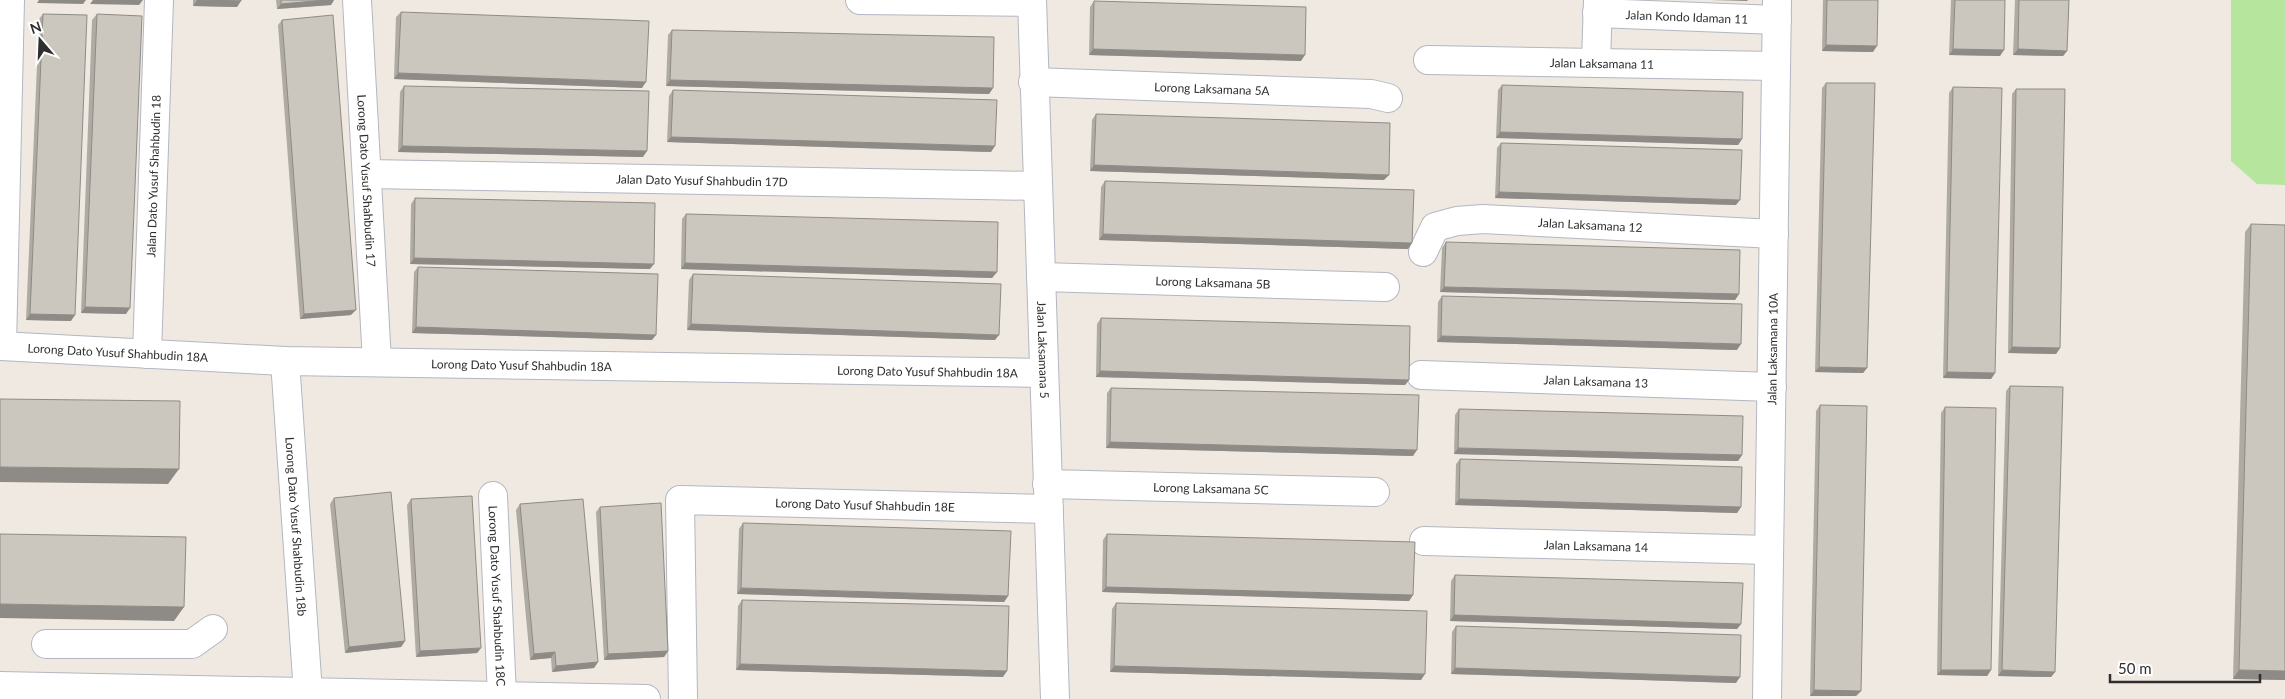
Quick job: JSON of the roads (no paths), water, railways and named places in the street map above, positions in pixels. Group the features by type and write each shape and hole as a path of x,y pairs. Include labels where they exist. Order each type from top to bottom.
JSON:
{"street":[{"path":"1,346 10,0"},
{"name":"Jalan Dato Yusuf Shahbudin 18","path":"147,354 159,0"},
{"name":"Lorong Dato Yusuf Shahbudin 17","path":"357,0 377,362"},
{"path":"860,0 1032,1"},
{"name":"Jalan Laksamana 5","path":"1032,1 1055,699"},
{"path":"1596,63 1597,7"},
{"name":"Jalan Kondo Idaman 11","path":"1597,7 1777,10"},
{"name":"Jalan Laksamana 10A","path":"1767,699 1777,10"},
{"name":"Jalan Laksamana 11","path":"1428,60 1775,66"},
{"name":"Lorong Laksamana 5A","path":"1034,82 1371,94 1388,98"},
{"name":"Jalan Dato Yusuf Shahbudin 17D","path":"366,174 1038,186"},
{"name":"Jalan Laksamana 12","path":"1423,252 1435,227 1457,221 1483,219 1774,234"},
{"name":"Lorong Laksamana 5B","path":"1041,277 1386,287"},
{"name":"Lorong Dato Yusuf Shahbudin 18A","path":"1,346 286,361 1044,373"},
{"name":"Lorong Dato Yusuf Shahbudin 18b","path":"286,361 308,693"},
{"name":"Jalan Laksamana 13","path":"1421,375 1772,387"},
{"name":"Lorong Laksamana 5C","path":"1048,496 1375,492"},
{"name":"Lorong Dato Yusuf Shahbudin 18C","path":"493,496 502,696"},
{"name":"Lorong Dato Yusuf Shahbudin 18E","path":"683,699 680,500 1048,496"},
{"name":"Jalan Laksamana 14","path":"1424,541 1769,550"},
{"path":"46,644 192,644 213,630"},
{"path":"0,686 646,699"}]}
